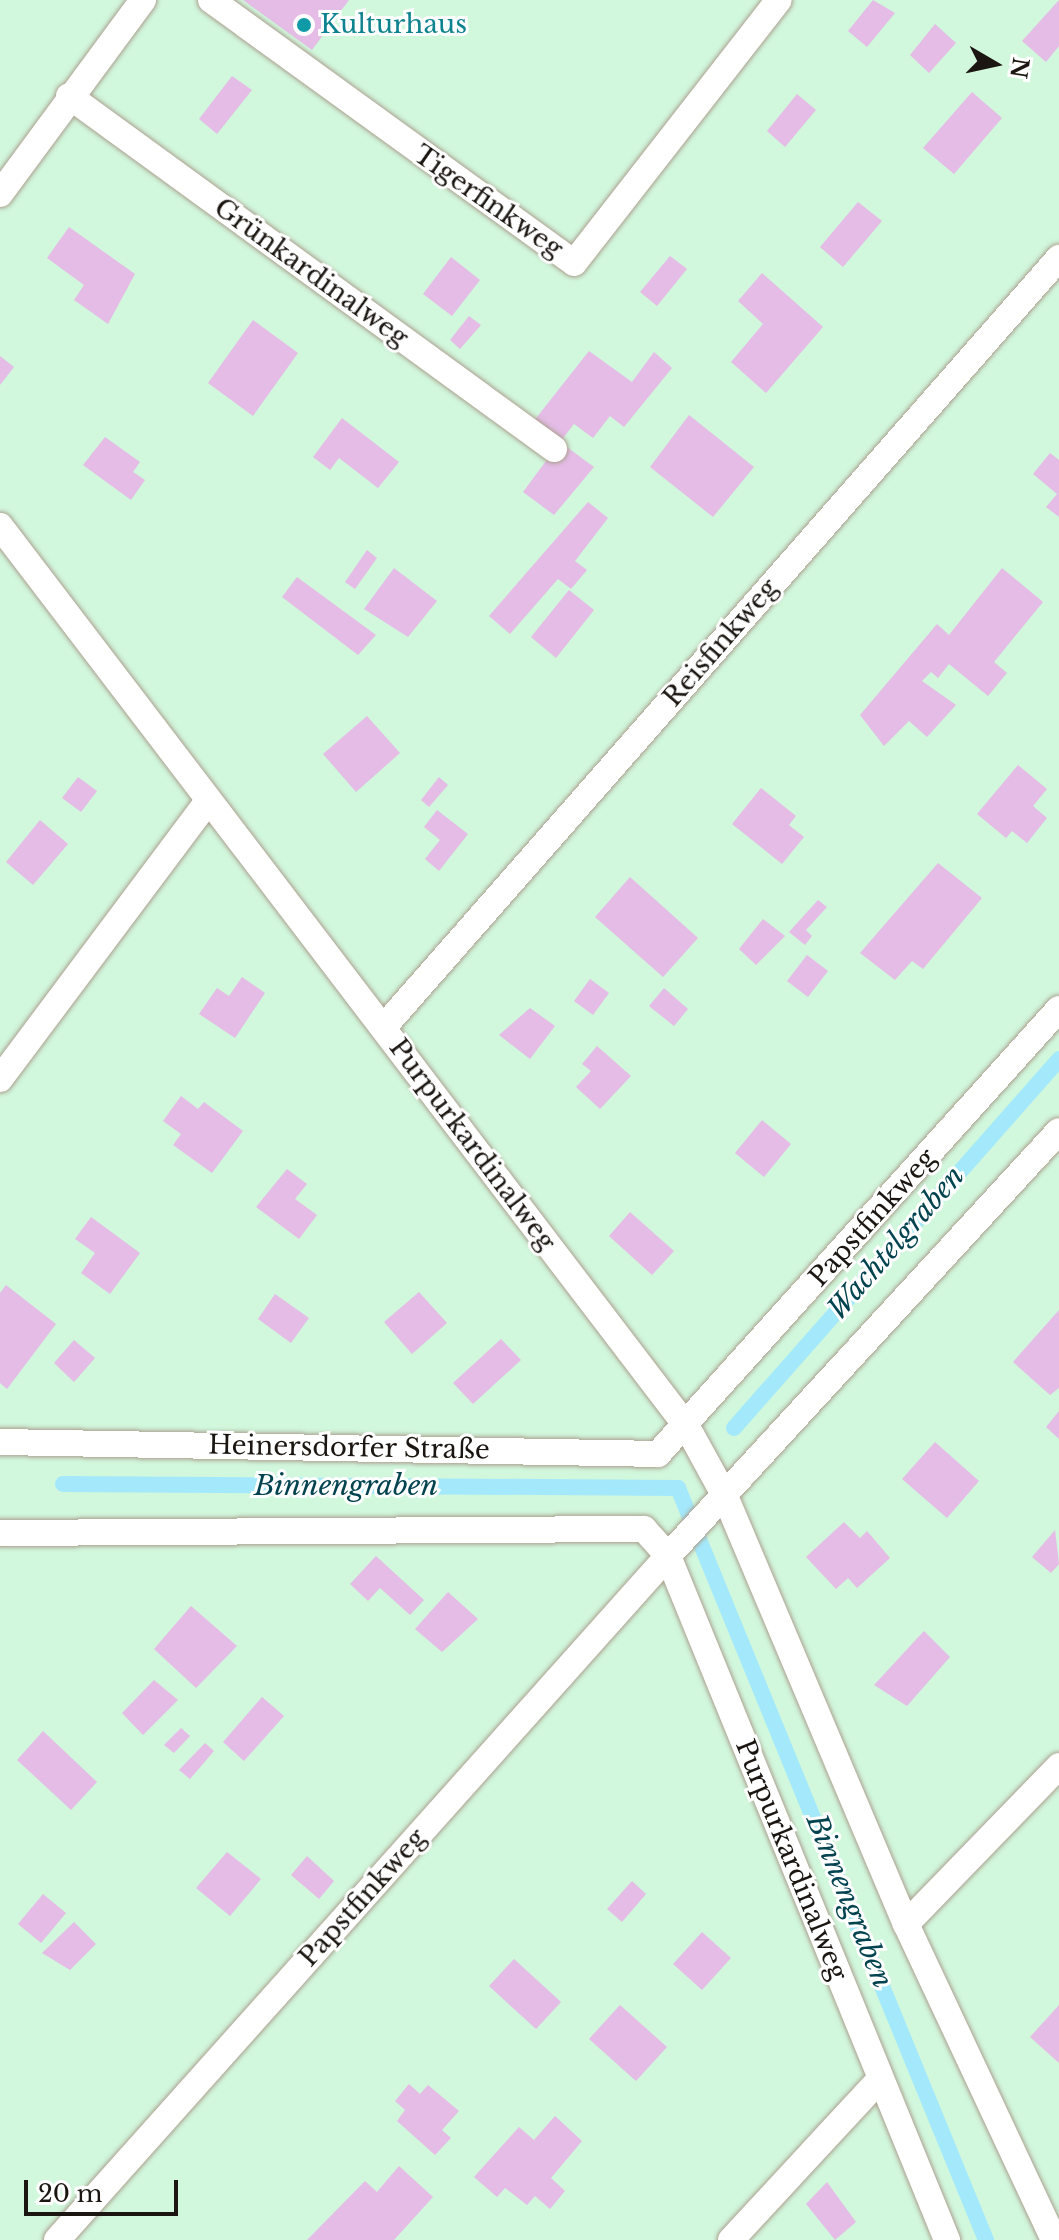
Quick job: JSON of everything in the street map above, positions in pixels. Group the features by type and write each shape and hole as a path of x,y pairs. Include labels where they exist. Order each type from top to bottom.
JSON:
{"lane":[{"path":"0,194 69,96 143,0"},
{"name":"Tigerfinkweg","path":"211,0 574,263 779,0"},
{"name":"Grünkardinalweg","path":"69,96 554,449"},
{"name":"Reisfinkweg","path":"383,1028 1059,258"},
{"name":"Purpurkardinalweg","path":"0,526 687,1427 718,1504 906,1924 1054,2240"},
{"path":"0,1079 208,801"},
{"name":"Papstfinkweg","path":"687,1427 1059,1009"},
{"path":"0,1533 644,1529 676,1546 1059,1131"},
{"name":"Heinersdorfer Straße","path":"0,1442 658,1454 687,1427"},
{"name":"Purpurkardinalweg","path":"676,1546 880,2079 947,2240"},
{"name":"Papstfinkweg","path":"57,2240 676,1546"},
{"path":"906,1924 1059,1766"},
{"path":"731,2240 880,2079"}],"green space":[{"path":"0,0 1059,0 1059,2240 0,2240"}],"building":[{"name":"Kulturhaus","path":"243,0 349,0 312,50"},
{"path":"873,0 895,13 867,47 848,31"},
{"path":"1059,0 1059,46 1046,62 1022,41"},
{"path":"935,24 956,43 929,73 910,55"},
{"path":"232,76 252,90 217,134 199,119"},
{"path":"972,92 1002,118 954,174 923,148"},
{"path":"797,94 816,110 785,147 767,131"},
{"path":"858,202 882,221 843,267 820,247"},
{"path":"69,227 135,274 108,324 74,300 84,285 47,258"},
{"path":"670,256 687,269 657,306 640,292"},
{"path":"451,257 480,280 452,316 423,294"},
{"path":"762,273 823,327 766,393 731,362 763,324 738,301"},
{"path":"469,316 481,325 460,349 450,340"},
{"path":"253,320 298,353 253,416 208,383"},
{"path":"589,351 632,382 654,352 672,368 624,427 610,416 593,438 574,424 560,442 533,422"},
{"path":"0,356 14,367 0,385"},
{"path":"689,415 754,467 713,517 650,467"},
{"path":"342,418 399,462 378,488 339,458 330,470 313,457"},
{"path":"105,437 140,462 133,472 145,480 131,500 83,465"},
{"path":"560,442 594,467 554,515 523,492"},
{"path":"1050,453 1059,460 1059,517 1046,507 1057,494 1033,474"},
{"path":"588,502 608,518 575,561 587,570 571,589 558,579 510,634 489,616"},
{"path":"367,550 377,558 355,589 345,582"},
{"path":"394,568 437,601 408,637 364,609"},
{"path":"1002,568 1043,602 994,662 1007,673 988,696 949,664 938,678 931,672 922,681 956,705 927,737 909,721 884,746 860,715 937,624 949,635"},
{"path":"297,577 376,635 358,655 282,597"},
{"path":"569,590 594,610 556,658 531,637"},
{"path":"367,716 400,753 356,792 323,754"},
{"path":"1018,765 1047,789 1033,806 1047,818 1027,843 1012,831 1006,838 977,814"},
{"path":"78,777 97,791 81,812 62,798"},
{"path":"439,777 448,785 429,807 421,800"},
{"path":"761,788 796,816 789,825 804,837 782,864 732,824"},
{"path":"437,810 468,834 439,871 425,859 440,840 424,827"},
{"path":"40,820 68,844 33,885 6,862"},
{"path":"938,863 982,898 923,969 912,961 895,980 860,953"},
{"path":"630,877 698,938 663,977 595,917"},
{"path":"818,900 827,907 806,930 812,936 805,945 789,932"},
{"path":"763,919 785,936 756,965 739,949"},
{"path":"807,955 828,971 808,997 787,981"},
{"path":"242,977 265,993 235,1038 199,1014 217,988 229,996"},
{"path":"590,979 609,993 593,1015 574,1001"},
{"path":"664,988 688,1009 674,1026 649,1006"},
{"path":"530,1008 555,1026 530,1059 499,1035"},
{"path":"597,1046 631,1076 600,1109 576,1087 591,1071 582,1064"},
{"path":"181,1096 198,1109 204,1102 243,1131 212,1173 173,1145 181,1134 163,1121"},
{"path":"762,1120 791,1144 764,1177 735,1153"},
{"path":"287,1169 307,1184 295,1199 317,1215 299,1239 256,1207"},
{"path":"630,1212 674,1251 652,1275 609,1236"},
{"path":"91,1217 140,1253 110,1294 81,1273 95,1253 75,1239"},
{"path":"6,1285 56,1324 7,1389 0,1383 0,1293"},
{"path":"419,1292 447,1323 412,1354 384,1322"},
{"path":"275,1294 309,1318 291,1343 258,1319"},
{"path":"1059,1310 1059,1388 1050,1395 1013,1362"},
{"path":"501,1339 521,1360 473,1404 453,1383"},
{"path":"74,1340 95,1358 74,1382 54,1363"},
{"path":"1059,1411 1059,1439 1046,1427"},
{"path":"935,1442 979,1481 947,1518 902,1479"},
{"path":"844,1522 860,1538 867,1531 890,1558 857,1588 848,1578 836,1589 806,1557"},
{"path":"1055,1530 1059,1564 1051,1573 1032,1557"},
{"path":"376,1556 424,1600 410,1615 380,1588 368,1601 350,1584"},
{"path":"448,1592 478,1619 442,1652 415,1629"},
{"path":"191,1606 237,1646 196,1688 154,1649"},
{"path":"924,1631 950,1657 907,1706 874,1685"},
{"path":"154,1680 178,1700 143,1735 122,1713"},
{"path":"262,1697 284,1716 244,1761 223,1742"},
{"path":"181,1728 190,1736 174,1753 164,1745"},
{"path":"43,1731 97,1782 71,1810 17,1760"},
{"path":"205,1743 214,1751 190,1779 179,1770"},
{"path":"227,1852 261,1879 230,1916 196,1888"},
{"path":"307,1856 334,1881 319,1899 291,1875"},
{"path":"632,1881 646,1894 622,1922 607,1909"},
{"path":"43,1894 66,1913 41,1943 18,1924"},
{"path":"74,1922 96,1944 70,1970 42,1953"},
{"path":"702,1932 731,1958 702,1990 673,1964"},
{"path":"514,1959 561,2002 536,2029 489,1986"},
{"path":"620,2005 667,2047 636,2081 589,2039"},
{"path":"1059,2005 1059,2063 1030,2037"},
{"path":"409,2084 420,2094 428,2085 459,2111 442,2130 451,2138 435,2155 397,2121 405,2110 395,2101"},
{"path":"555,2116 582,2141 551,2178 565,2191 550,2209 535,2196 527,2205 505,2188 497,2197 474,2177 519,2127 534,2140"},
{"path":"399,2166 433,2197 394,2240 307,2240 365,2181 377,2192"},
{"path":"827,2182 856,2222 835,2240 806,2204"}],"waterway":[{"name":"Wachtelgraben","path":"734,1428 1059,1059"},
{"name":"Binnengraben","path":"63,1484 678,1488 986,2240"}],"place":[{"name":"Kulturhaus","path":"304,25"}]}
